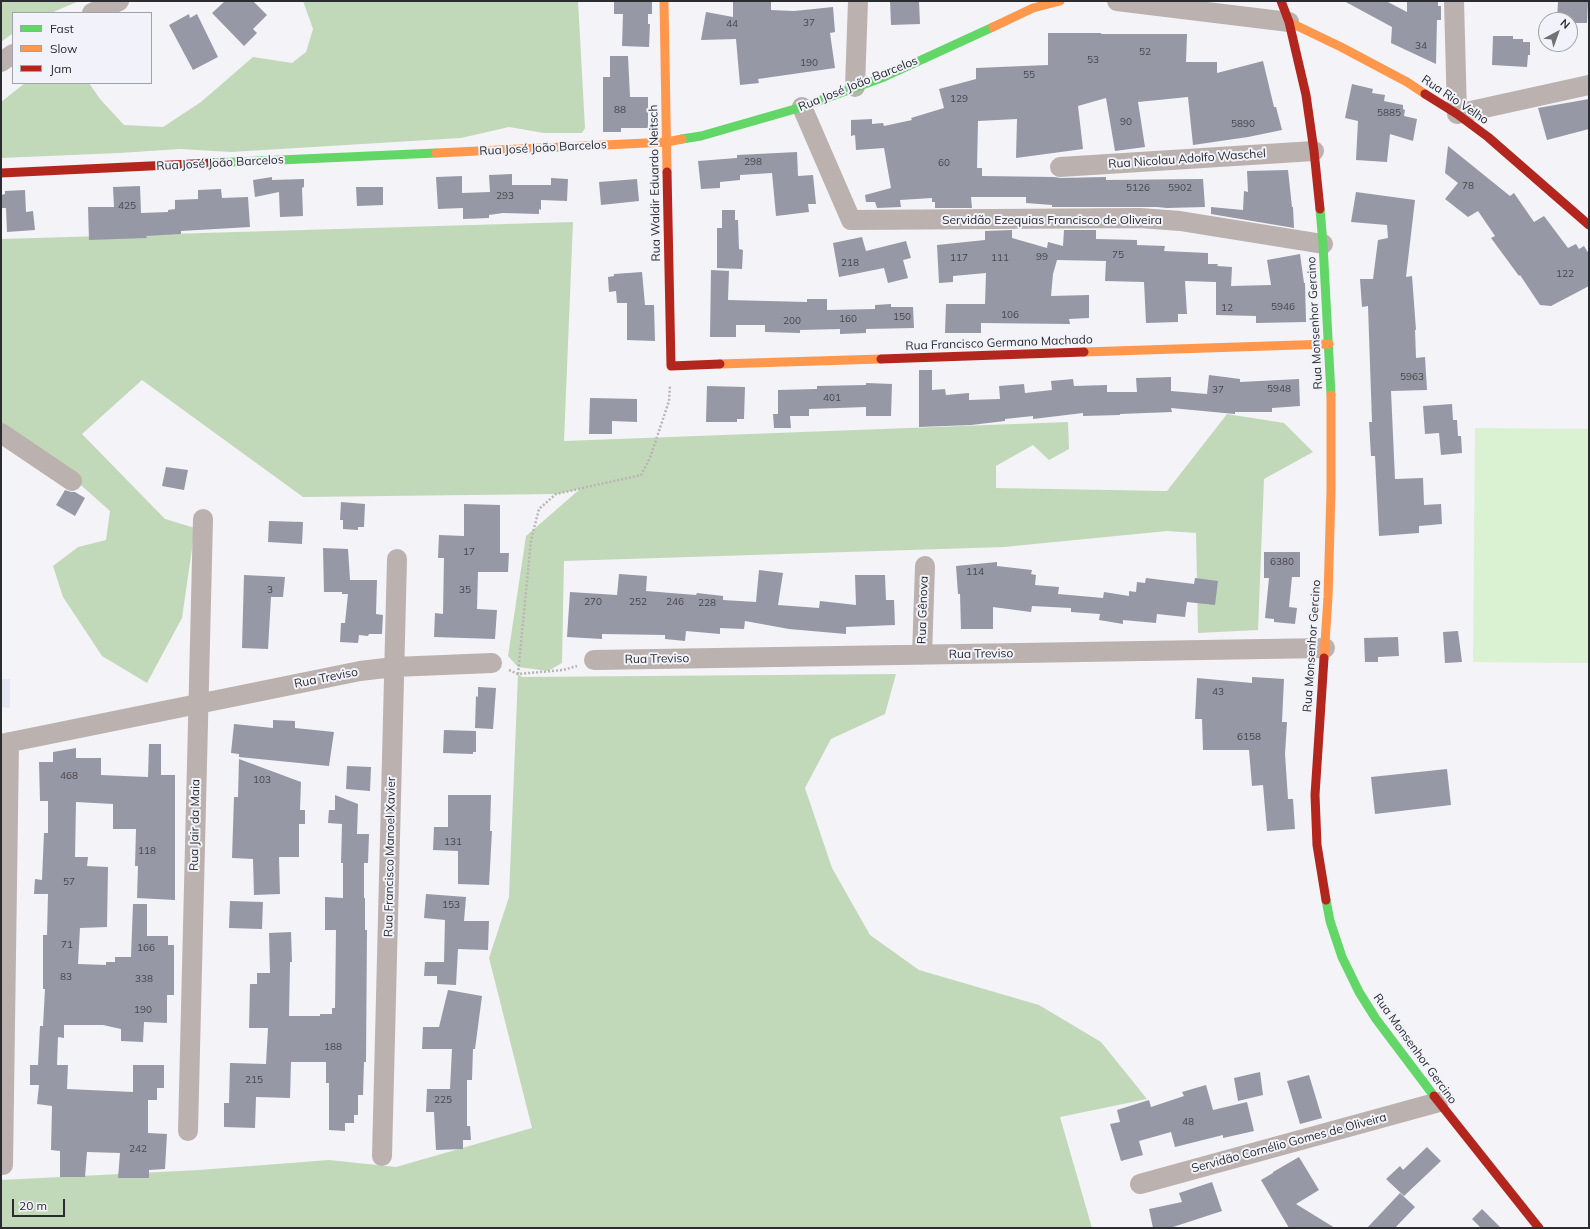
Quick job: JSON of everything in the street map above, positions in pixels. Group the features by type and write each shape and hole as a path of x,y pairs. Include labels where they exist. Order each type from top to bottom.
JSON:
{"street":[{"path":"94,12 119,1"},
{"name":"Rua Waldir Eduardo Neitsch","path":"664,1 670,366"},
{"path":"855,87 858,1"},
{"name":"Rua José João Barcelos","path":"1,173 666,142 702,136 802,107 884,77 1033,8 1060,1"},
{"path":"1117,1 1289,22"},
{"name":"Rua Monsenhor Gercino","path":"1281,1 1289,22 1306,95 1314,150 1323,244 1329,344 1331,400 1331,491 1325,648 1315,795 1317,845 1330,921 1342,958 1359,992 1376,1019 1439,1102 1539,1228"},
{"path":"1454,1 1457,114 1589,85"},
{"name":"Rua Rio Velho","path":"1289,22 1341,47 1407,82 1457,114 1488,138 1589,225"},
{"path":"1,62 12,55"},
{"name":"Servidão Ezequias Francisco de Oliveira","path":"802,107 851,220 1140,218 1180,221 1323,244"},
{"name":"Rua Nicolau Adolfo Waschel","path":"1060,167 1314,150"},
{"name":"Rua Francisco Germano Machado","path":"670,366 1329,344"},
{"path":"1,432 72,481"},
{"name":"Rua Jair da Maia","path":"188,1131 203,519"},
{"name":"Rua Francisco Manoel Xavier","path":"382,1156 397,559"},
{"name":"Rua Gênova","path":"922,655 925,566"},
{"name":"Rua Treviso","path":"594,660 1325,648"},
{"name":"Rua Treviso","path":"5,743 360,671 394,667 492,662"},
{"path":"3,1165 5,743"},
{"name":"Servidão Cornélio Gomes de Oliveira","path":"1140,1184 1439,1102"}],"path":[{"path":"518,674 531,540 539,509 556,494 641,475 650,458 669,401 670,366"},
{"path":"492,662 518,674 563,670 594,660"}],"shaded area":[{"path":"1,679 10,679 10,708 1,707"}],"green space":[{"path":"1,1 79,1 53,12 12,12 12,34 1,42"},
{"path":"303,1 578,1 585,128 582,133 544,133 509,127 461,138 231,152 180,149 1,158 1,102 24,84 90,84 100,99 124,125 163,127 201,102 253,57 292,63 306,52 313,29"},
{"path":"573,222 564,441 1068,422 1069,449 1049,460 1033,445 996,466 996,488 1167,491 1227,414 1284,423 1313,452 1264,479 1258,630 1198,633 1196,533 1167,531 1004,547 564,561 562,663 548,671 518,667 508,656 526,536 580,489 556,494 303,497 142,380 82,434 165,519 195,528 182,618 147,683 102,656 63,597 53,566 78,547 106,540 110,511 73,478 1,428 1,239"},
{"path":"1475,428 1589,429 1589,663 1473,662"},
{"path":"518,674 522,677 896,674 885,714 831,739 805,788 832,868 870,935 919,970 1039,1005 1101,1042 1147,1099 1060,1117 1092,1228 1,1228 1,1180 199,1170 329,1160 396,1167 532,1128 489,958 509,897"}],"building":[{"path":"225,1 253,1 267,15 253,29 257,33 244,46 212,13"},
{"path":"614,1 652,1 652,14 648,14 648,24 650,24 649,47 622,46 623,14 614,14"},
{"path":"733,1 771,1 771,10 794,11 833,7 835,32 830,33 835,68 758,79 759,83 740,85 736,39 701,40 706,12 733,17"},
{"path":"890,1 919,1 920,24 891,25"},
{"path":"1344,1 1386,1 1407,12 1407,1 1438,1 1438,6 1441,6 1441,20 1437,20 1436,64 1391,43 1392,27"},
{"path":"1558,1 1588,1 1587,23 1578,23 1578,12 1557,12"},
{"path":"189,14 190,18 197,14 218,57 193,70 169,25"},
{"path":"1048,33 1187,34 1186,62 1217,62 1217,73 1263,61 1274,107 1276,107 1282,130 1248,137 1193,145 1188,97 1138,102 1145,147 1115,151 1106,98 1078,106 1083,149 1016,158 1017,119 978,121 977,168 982,168 982,176 1061,178 1106,177 1106,180 1203,179 1205,207 1052,207 1052,205 1026,203 1026,197 971,197 972,208 935,208 935,202 932,202 932,198 900,200 901,207 877,208 875,202 866,202 865,195 891,188 884,148 856,150 855,135 851,136 851,120 872,119 872,124 883,123 884,126 912,120 911,118 944,108 939,89 976,79 976,68 1048,65"},
{"path":"1493,36 1513,36 1513,39 1523,39 1523,42 1530,42 1530,55 1528,55 1527,67 1492,65"},
{"path":"610,56 628,56 630,97 648,97 648,128 621,128 621,132 603,132 603,77 610,77"},
{"path":"1352,84 1373,89 1372,93 1385,95 1384,101 1403,105 1403,109 1405,110 1404,116 1417,119 1413,141 1390,134 1387,162 1356,160 1358,121 1345,118"},
{"path":"1589,99 1589,129 1547,140 1538,108"},
{"path":"1448,146 1510,196 1514,193 1534,222 1544,216 1568,248 1576,244 1579,249 1584,246 1589,254 1589,286 1551,306 1540,305 1520,275 1519,276 1491,238 1495,236 1478,211 1468,217 1445,199 1458,183 1445,173"},
{"path":"797,152 798,176 813,175 816,204 808,204 809,212 776,216 772,173 740,175 740,180 720,182 720,188 701,189 698,161 737,158 737,155"},
{"path":"1288,170 1294,228 1211,214 1211,207 1243,210 1244,191 1248,192 1247,171"},
{"path":"512,174 512,185 551,185 551,178 568,179 567,201 541,200 541,210 539,209 539,214 503,213 489,215 489,218 463,219 463,208 438,209 436,177 462,176 462,193 490,192 489,175"},
{"path":"272,177 272,180 304,179 304,187 302,188 303,216 280,217 279,192 255,197 253,180"},
{"path":"637,179 639,201 601,205 599,182"},
{"path":"140,186 141,213 168,212 168,210 175,209 175,200 198,199 198,190 221,189 222,198 248,197 250,227 181,231 181,234 146,236 147,238 89,240 88,207 114,207 113,187"},
{"path":"356,187 383,187 383,205 357,206"},
{"path":"25,190 26,212 33,211 35,230 7,232 6,208 1,208 1,195 5,194 5,191"},
{"path":"1356,192 1415,200 1406,277 1412,276 1416,330 1416,358 1425,357 1427,390 1391,391 1395,479 1423,478 1424,505 1441,504 1442,524 1419,526 1419,533 1379,536 1375,456 1371,456 1369,422 1372,422 1368,306 1362,307 1360,279 1373,279 1378,240 1388,238 1387,225 1351,222"},
{"path":"722,210 735,210 735,220 738,220 739,249 743,250 742,269 717,268 717,228 722,228"},
{"path":"1012,230 1012,238 1047,248 1048,242 1063,246 1064,230 1096,230 1096,239 1137,240 1137,245 1165,246 1164,251 1208,253 1208,264 1218,264 1217,266 1232,267 1231,286 1271,285 1267,260 1300,254 1305,283 1306,322 1256,323 1256,316 1216,315 1216,282 1185,281 1187,314 1178,314 1178,322 1146,323 1144,282 1105,281 1106,261 1057,260 1053,274 1051,296 1089,295 1089,318 1069,319 1070,324 981,323 981,333 945,333 946,304 985,304 986,273 953,276 953,282 939,283 937,245 985,240 985,231"},
{"path":"862,237 866,251 906,241 911,258 903,260 908,278 888,283 884,268 839,277 833,243"},
{"path":"711,270 729,271 728,300 807,302 807,299 827,299 827,310 875,309 875,305 891,304 891,307 913,307 914,328 866,329 866,333 840,334 840,329 800,330 800,333 765,332 765,325 736,325 736,337 710,337"},
{"path":"642,272 645,305 654,305 655,341 627,340 627,303 617,303 616,291 609,292 608,277 614,276 614,274"},
{"path":"919,370 932,370 932,390 945,389 946,395 969,393 969,400 1000,399 999,386 1024,384 1025,393 1052,390 1051,381 1073,379 1074,386 1107,385 1107,392 1137,392 1136,378 1171,377 1171,391 1207,394 1209,375 1240,379 1240,382 1299,379 1300,406 1272,408 1272,412 1235,412 1235,414 1171,408 1172,412 1083,416 1083,413 1033,419 1033,416 1005,419 1005,421 971,425 919,427"},
{"path":"866,383 892,384 891,416 866,416 866,407 809,409 809,416 790,416 791,428 774,428 773,414 778,414 778,390 817,389 817,386 866,385"},
{"path":"707,386 745,387 744,419 737,419 737,422 706,422"},
{"path":"590,398 637,399 637,422 612,421 612,434 589,434"},
{"path":"1452,404 1453,420 1457,420 1458,436 1461,436 1462,453 1441,455 1439,433 1425,434 1423,406"},
{"path":"166,467 188,470 184,490 162,486"},
{"path":"65,490 75,492 85,498 75,516 56,505"},
{"path":"341,502 365,504 364,527 358,527 358,530 343,529 343,520 340,520"},
{"path":"464,504 500,505 500,553 509,553 508,572 478,572 477,609 497,610 495,639 434,637 435,613 443,614 444,558 438,558 439,535 464,536"},
{"path":"269,521 303,522 302,544 268,542"},
{"path":"323,548 348,549 350,580 377,580 376,614 383,615 382,634 369,634 368,636 359,635 358,643 340,642 341,623 345,623 348,594 342,594 342,592 324,592"},
{"path":"1264,552 1300,552 1300,577 1292,577 1289,607 1297,608 1295,624 1274,622 1274,619 1265,618 1269,578 1264,578"},
{"path":"997,562 997,566 1032,570 1031,574 1036,575 1035,585 1059,587 1058,594 1103,598 1104,592 1129,596 1129,591 1136,592 1137,582 1145,583 1146,578 1194,584 1195,578 1218,581 1215,605 1187,602 1185,617 1157,614 1156,623 1123,620 1123,624 1099,620 1100,614 1071,612 1071,608 1032,606 1031,612 993,607 993,629 961,629 960,594 958,594 956,566"},
{"path":"759,570 783,573 778,605 819,608 820,601 856,605 855,575 885,575 886,600 894,600 895,625 846,627 846,634 789,629 745,621 744,629 720,628 720,634 686,631 685,641 665,639 665,635 602,634 602,639 567,637 570,592 617,595 619,574 647,576 646,591 696,595 697,593 723,596 723,600 756,602"},
{"path":"244,575 285,577 283,597 271,597 268,649 242,648"},
{"path":"1458,631 1462,662 1445,663 1443,632"},
{"path":"1398,637 1399,656 1378,657 1378,662 1365,662 1364,638"},
{"path":"1252,677 1284,679 1282,722 1287,722 1285,754 1288,799 1293,799 1295,829 1267,831 1263,785 1252,786 1249,750 1203,750 1202,719 1195,719 1197,678 1252,683"},
{"path":"478,687 496,688 493,729 475,728 476,696 478,697"},
{"path":"273,720 295,721 295,728 334,732 329,766 239,757 239,754 231,753 234,724 273,728"},
{"path":"444,730 476,731 476,752 473,752 473,754 443,753"},
{"path":"149,744 161,744 161,775 175,775 175,900 137,898 138,866 135,866 136,829 113,829 113,804 76,802 75,857 88,857 87,866 108,867 107,927 80,928 78,964 106,965 106,962 115,962 115,957 131,957 133,904 147,904 147,936 168,936 168,945 174,945 174,995 167,995 167,1023 144,1022 143,1042 121,1041 121,1029 103,1025 64,1025 64,1038 58,1037 57,1065 68,1065 67,1089 133,1092 133,1065 164,1065 164,1088 157,1088 157,1100 148,1100 148,1133 167,1134 165,1169 149,1170 149,1178 118,1178 120,1153 87,1152 85,1177 60,1177 60,1151 51,1150 52,1106 37,1104 39,1085 30,1085 30,1065 38,1065 40,1026 43,1026 45,989 43,989 43,935 47,935 48,894 34,894 35,879 42,880 44,833 48,833 48,801 40,801 39,762 53,762 53,752 76,748 76,758 101,758 101,775 148,777"},
{"path":"239,759 301,782 300,810 305,810 305,824 299,824 299,857 279,857 280,894 254,895 253,859 232,858 234,797 238,797"},
{"path":"347,766 371,767 370,791 346,789"},
{"path":"1447,769 1451,805 1375,814 1371,777"},
{"path":"335,795 358,804 357,834 369,834 368,863 364,863 365,930 367,930 366,1062 364,1062 363,1095 358,1095 358,1115 354,1115 354,1123 345,1123 345,1131 329,1130 329,1083 326,1083 326,1062 291,1062 290,1098 256,1097 255,1128 224,1127 224,1103 229,1103 230,1063 266,1064 268,1028 249,1028 250,984 257,984 257,973 270,973 269,933 291,932 292,962 290,962 289,1016 320,1016 320,1014 332,1014 332,1008 335,1008 336,930 325,930 325,897 343,898 343,863 341,863 342,824 328,823 329,810 335,810"},
{"path":"448,795 491,795 490,831 492,831 489,885 458,884 458,851 433,850 434,827 448,827"},
{"path":"426,894 466,897 464,921 489,921 488,950 458,949 456,985 437,984 437,976 424,976 425,962 444,962 445,920 424,918"},
{"path":"230,901 263,902 262,929 229,928"},
{"path":"448,990 482,996 475,1049 473,1049 472,1080 467,1080 467,1126 470,1126 471,1140 463,1140 463,1149 436,1150 434,1112 426,1112 427,1089 450,1089 452,1049 422,1049 423,1027 439,1027"},
{"path":"1260,1072 1263,1095 1238,1101 1234,1078"},
{"path":"1309,1075 1322,1118 1300,1124 1287,1081"},
{"path":"1206,1085 1213,1110 1247,1102 1254,1131 1223,1138 1223,1135 1175,1147 1171,1132 1139,1141 1143,1155 1121,1161 1110,1124 1120,1122 1117,1110 1149,1100 1151,1107 1184,1096 1182,1092"},
{"path":"1427,1147 1441,1161 1404,1196 1386,1179 1400,1166 1403,1170"},
{"path":"1299,1157 1319,1190 1296,1204 1335,1228 1289,1228 1261,1180"},
{"path":"1212,1182 1222,1211 1170,1228 1153,1228 1149,1209 1182,1202 1179,1193"},
{"path":"1400,1193 1415,1207 1395,1228 1367,1228"},
{"path":"1482,1209 1501,1228 1481,1228 1472,1219"}],"traffic: fast":[{"path":"682,139 701,136 802,107 884,77 993,27"},
{"path":"213,163 436,153"},
{"path":"1320,209 1331,395"},
{"path":"1326,900 1330,921 1342,957 1359,992 1376,1019 1434,1096"}],"traffic: slow":[{"path":"664,1 667,172"},
{"path":"993,27 1033,8 1060,1"},
{"path":"1289,22 1341,47 1407,82 1425,94"},
{"path":"436,153 667,142 682,139"},
{"path":"1084,352 1329,344"},
{"path":"720,364 881,359"},
{"path":"1324,658 1328,597 1331,491 1331,395"}],"traffic: jam":[{"path":"1281,1 1289,22 1306,95 1320,209"},
{"path":"1425,94 1457,114 1488,137 1589,225"},
{"path":"1,173 213,163"},
{"path":"667,172 671,366 720,364"},
{"path":"881,359 1084,352"},
{"path":"1324,658 1315,795 1317,845 1326,900"},
{"path":"1434,1096 1539,1228"}]}
